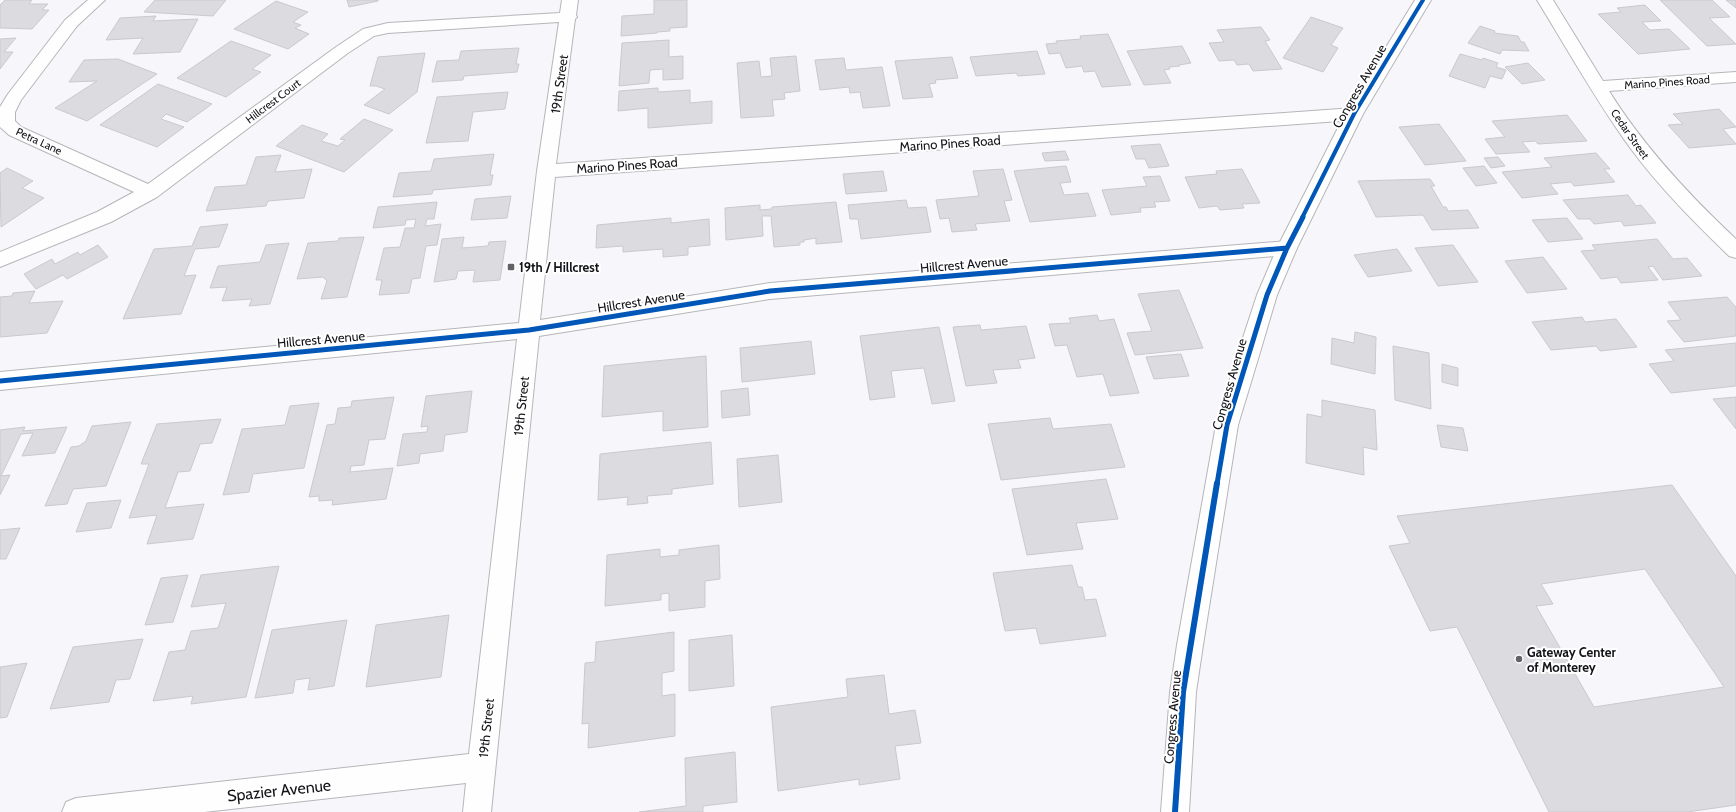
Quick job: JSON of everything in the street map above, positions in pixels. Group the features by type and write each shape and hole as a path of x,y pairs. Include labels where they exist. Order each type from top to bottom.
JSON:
{"street":[{"name":"Petra Lane","path":"97,0 71,23 14,98 6,112 6,123 15,131 150,192"},
{"name":"Congress Avenue","path":"1175,812 1183,692 1227,425 1267,295 1287,248 1354,114 1423,0"},
{"name":"Cedar Street","path":"1545,0 1625,129 1647,158 1701,218 1736,251"},
{"name":"Hillcrest Court","path":"0,260 104,216 150,192 342,50 369,32 388,28 569,9"},
{"name":"19th Street","path":"477,812 546,171 569,9"},
{"name":"Marino Pines Road","path":"1598,87 1736,76"},
{"name":"Marino Pines Road","path":"546,171 1354,114"},
{"name":"Hillcrest Avenue","path":"0,381 529,330 770,291 1287,248"},
{"name":"Spazier Avenue","path":"76,812 481,767"}],"building":[{"path":"5,0 32,0 29,4 48,4 42,10 49,10 32,29 0,28 0,5"},
{"path":"155,0 226,0 213,16 144,12"},
{"path":"347,0 378,0 378,1 349,7"},
{"path":"654,0 687,0 687,27 670,28 670,31 657,33 621,36 622,16 654,14"},
{"path":"1660,0 1712,0 1730,17 1709,18 1736,44 1707,46"},
{"path":"1726,0 1736,0 1736,8"},
{"path":"276,1 308,12 293,22 301,25 295,28 309,34 288,49 234,29"},
{"path":"1645,5 1661,21 1642,22 1650,30 1669,29 1690,49 1638,54 1598,14 1621,12 1617,8"},
{"path":"156,16 153,21 198,19 180,52 133,54 143,38 106,40 120,18"},
{"path":"1311,17 1343,28 1331,45 1338,48 1323,72 1283,58"},
{"path":"1480,26 1495,31 1494,33 1518,36 1521,42 1524,42 1529,51 1502,50 1500,54 1468,43"},
{"path":"1261,27 1270,40 1265,41 1282,69 1253,71 1249,64 1237,65 1234,60 1219,61 1209,43 1224,42 1217,30"},
{"path":"1108,34 1131,85 1102,87 1095,71 1084,72 1082,66 1066,68 1060,53 1049,54 1046,44 1057,43 1056,41 1081,39 1080,36"},
{"path":"16,38 4,52 13,52 0,69 0,39"},
{"path":"669,40 669,57 683,56 683,79 663,80 663,69 650,70 649,83 619,86 622,43"},
{"path":"231,41 271,55 252,69 261,72 226,97 177,78"},
{"path":"1182,46 1191,63 1169,67 1170,69 1164,70 1171,83 1144,85 1127,51"},
{"path":"519,48 516,64 519,64 517,72 464,76 463,80 432,82 437,61 459,60 461,51"},
{"path":"1037,51 1045,74 1018,76 1016,73 976,76 970,57"},
{"path":"425,53 417,92 389,114 364,105 385,89 370,86 378,57"},
{"path":"1460,54 1482,60 1483,58 1498,63 1496,67 1506,70 1502,79 1490,76 1485,88 1449,76"},
{"path":"796,56 800,91 784,93 785,99 772,100 774,116 741,118 737,63 759,61 761,77 772,76 770,58"},
{"path":"952,57 958,78 935,80 936,83 929,84 933,97 903,99 895,61"},
{"path":"844,58 846,70 882,67 890,106 863,108 860,92 850,93 849,87 820,90 815,60"},
{"path":"118,59 157,74 87,121 55,108 97,81 69,82 84,60"},
{"path":"1528,63 1545,80 1522,84 1505,67"},
{"path":"158,84 212,104 187,122 166,114 161,119 184,127 157,147 100,125"},
{"path":"658,88 658,92 690,90 690,103 712,101 712,123 648,128 648,108 618,111 619,91"},
{"path":"508,92 505,109 473,112 468,141 426,143 437,97"},
{"path":"1719,109 1736,127 1723,129 1736,144 1689,148 1668,125 1683,124 1673,114"},
{"path":"1567,115 1587,141 1538,144 1535,141 1522,142 1530,152 1496,154 1485,139 1505,137 1492,121"},
{"path":"364,119 393,130 344,172 276,146 302,125 328,134 321,141 338,146 345,140 340,139"},
{"path":"1439,124 1466,161 1425,165 1399,127"},
{"path":"1160,144 1169,166 1149,168 1145,159 1136,159 1131,146"},
{"path":"1065,151 1069,160 1045,161 1042,153"},
{"path":"1596,153 1610,169 1604,169 1615,182 1574,186 1571,182 1550,184 1558,194 1522,198 1502,172 1552,167 1544,158"},
{"path":"494,154 490,175 493,175 491,185 433,190 432,194 393,197 399,173 431,171 434,159"},
{"path":"281,155 275,172 312,169 304,198 268,201 266,206 206,211 215,187 246,185 256,157"},
{"path":"1498,157 1505,166 1491,168 1484,158"},
{"path":"1066,166 1071,182 1060,183 1064,195 1088,193 1096,216 1030,222 1014,171"},
{"path":"1484,166 1497,183 1476,186 1463,168"},
{"path":"7,168 33,181 22,188 44,198 1,227 0,173"},
{"path":"1003,169 1012,200 1004,201 1010,221 975,224 977,230 952,232 949,218 940,219 936,200 979,196 973,171"},
{"path":"1242,169 1260,203 1242,204 1244,208 1220,210 1217,206 1199,208 1185,177 1217,174 1216,171"},
{"path":"883,171 887,191 846,194 843,174"},
{"path":"1160,176 1170,201 1154,202 1156,207 1140,208 1141,212 1111,215 1102,190 1147,186 1143,177"},
{"path":"1430,179 1435,186 1431,186 1443,207 1446,207 1448,211 1468,210 1479,228 1432,230 1423,215 1376,217 1358,181"},
{"path":"1628,195 1636,206 1641,205 1656,223 1624,226 1621,221 1594,224 1590,219 1578,219 1563,200"},
{"path":"511,196 507,218 471,220 475,199"},
{"path":"906,200 908,208 926,207 931,232 861,239 858,219 850,219 848,205"},
{"path":"437,202 434,219 427,219 425,226 441,224 437,245 426,246 420,278 412,279 409,293 379,295 382,280 376,280 384,248 400,247 405,228 414,228 416,219 406,220 405,225 373,228 378,207"},
{"path":"836,202 842,242 816,244 816,238 804,240 804,242 800,242 800,245 774,247 771,216 762,216 763,236 726,240 725,208 760,205 760,210 772,209 772,207"},
{"path":"671,218 671,223 709,219 710,245 688,247 688,255 663,257 663,249 623,252 623,246 596,248 597,225"},
{"path":"1567,218 1583,239 1548,242 1532,220"},
{"path":"228,224 219,247 195,249 184,276 196,275 181,314 123,319 154,249 192,246 200,227"},
{"path":"364,237 347,297 321,299 327,281 323,277 297,279 308,243 338,241 339,238"},
{"path":"464,237 462,248 488,246 489,242 506,241 500,280 473,282 475,270 458,271 456,279 434,282 442,239"},
{"path":"1657,239 1673,259 1687,258 1702,276 1663,280 1653,266 1648,267 1658,280 1621,283 1617,277 1601,279 1581,251 1596,250 1592,245"},
{"path":"289,243 270,304 249,306 252,299 222,301 227,287 210,288 218,266 260,262 266,245"},
{"path":"98,245 108,257 67,279 63,275 36,289 24,274 52,259 55,264 78,252 80,255"},
{"path":"1453,245 1478,282 1438,286 1415,248"},
{"path":"1397,249 1412,271 1368,277 1354,255"},
{"path":"1543,257 1567,289 1527,293 1505,261"},
{"path":"1179,290 1203,348 1135,355 1127,333 1152,331 1138,294"},
{"path":"35,291 29,303 63,301 47,333 0,337 0,297 12,296 13,293"},
{"path":"1727,297 1736,307 1736,336 1684,342 1667,321 1681,320 1668,302"},
{"path":"1097,315 1099,321 1114,319 1139,393 1110,396 1103,374 1077,377 1067,345 1055,346 1049,324 1071,323 1069,318"},
{"path":"1582,317 1585,322 1616,319 1637,347 1600,351 1596,346 1551,350 1532,322"},
{"path":"980,325 981,330 1026,326 1035,358 1018,360 1021,368 993,370 997,383 966,386 953,327"},
{"path":"939,327 955,401 932,404 924,368 891,371 895,397 870,400 860,336"},
{"path":"1355,332 1376,337 1375,374 1331,364 1332,338 1354,343"},
{"path":"811,341 815,374 742,382 740,348"},
{"path":"1736,343 1736,386 1671,393 1649,364 1674,361 1665,350"},
{"path":"1393,346 1429,353 1431,409 1395,400"},
{"path":"1181,354 1189,376 1154,379 1146,357"},
{"path":"706,356 708,427 663,431 663,411 602,417 604,366"},
{"path":"1442,364 1458,368 1458,386 1442,382"},
{"path":"748,388 750,415 722,418 721,391"},
{"path":"472,391 467,432 445,435 443,451 420,454 419,463 397,466 403,434 427,432 428,426 421,427 426,396"},
{"path":"394,397 385,439 369,440 364,465 351,466 350,472 393,468 386,499 332,505 333,500 319,501 319,496 309,497 327,425 335,424 338,408 351,407 352,401"},
{"path":"1736,397 1736,429 1713,399"},
{"path":"1322,400 1375,410 1377,450 1363,447 1364,475 1306,463 1307,414 1322,417"},
{"path":"319,403 304,468 253,474 249,492 223,495 242,429 285,425 290,406"},
{"path":"1050,418 1053,429 1111,424 1125,467 1001,480 988,424"},
{"path":"221,419 212,443 200,444 190,471 178,472 165,508 204,504 193,539 147,544 157,515 129,518 149,464 141,464 157,424"},
{"path":"131,422 106,486 73,489 67,504 45,506 71,447 79,446 86,441 92,426"},
{"path":"1437,425 1463,428 1468,451 1441,447"},
{"path":"25,427 23,431 67,427 55,453 22,456 33,433 21,434 1,476 10,475 0,495 0,430"},
{"path":"711,442 713,484 672,489 672,494 647,496 648,503 627,505 628,497 598,500 600,454"},
{"path":"778,455 782,502 739,507 737,459"},
{"path":"1106,479 1118,519 1076,523 1083,549 1027,555 1012,489"},
{"name":"Gateway Center of Monterey","path":"1672,485 1736,576 1736,805 1687,812 1549,812 1457,627 1430,631 1389,546 1410,543 1397,516","holes":["1645,569 1724,687 1594,707 1536,606 1553,604 1541,584"]},
{"path":"121,500 111,528 76,532 87,503"},
{"path":"20,528 6,559 0,559 0,530"},
{"path":"719,545 720,579 705,581 705,607 669,611 669,593 661,594 661,600 605,606 607,555 660,549 660,557 679,555 679,550"},
{"path":"1072,565 1078,587 1082,587 1085,600 1096,599 1106,636 1040,644 1036,628 1005,631 993,573"},
{"path":"279,566 246,697 191,704 193,696 153,701 169,652 185,650 191,631 218,628 226,603 191,607 201,575"},
{"path":"188,575 173,622 145,625 161,578"},
{"path":"449,615 441,677 366,687 376,625"},
{"path":"347,620 334,686 308,690 310,678 295,680 293,693 255,698 272,630"},
{"path":"674,632 674,671 662,673 662,696 675,694 675,736 588,748 589,723 582,724 585,663 595,662 596,642"},
{"path":"732,635 734,686 689,691 689,640"},
{"path":"143,639 130,679 116,680 109,702 50,709 73,647"},
{"path":"27,663 7,717 0,718 0,667"},
{"path":"884,675 889,714 915,710 921,743 895,746 900,779 859,785 859,779 778,791 771,707 848,697 846,679"},
{"path":"735,752 737,802 703,806 703,812 639,812 686,806 685,758"}],"cycle path":[{"path":"1175,812 1183,692 1190,645 1227,425 1247,359 1267,295 1287,248 1354,114 1423,0"},
{"path":"0,381 529,330 770,291 1287,248"}],"place":[{"name":"19th / Hillcrest","path":"511,267"},
{"name":"Gateway Center of Monterey","path":"1519,659"}]}
